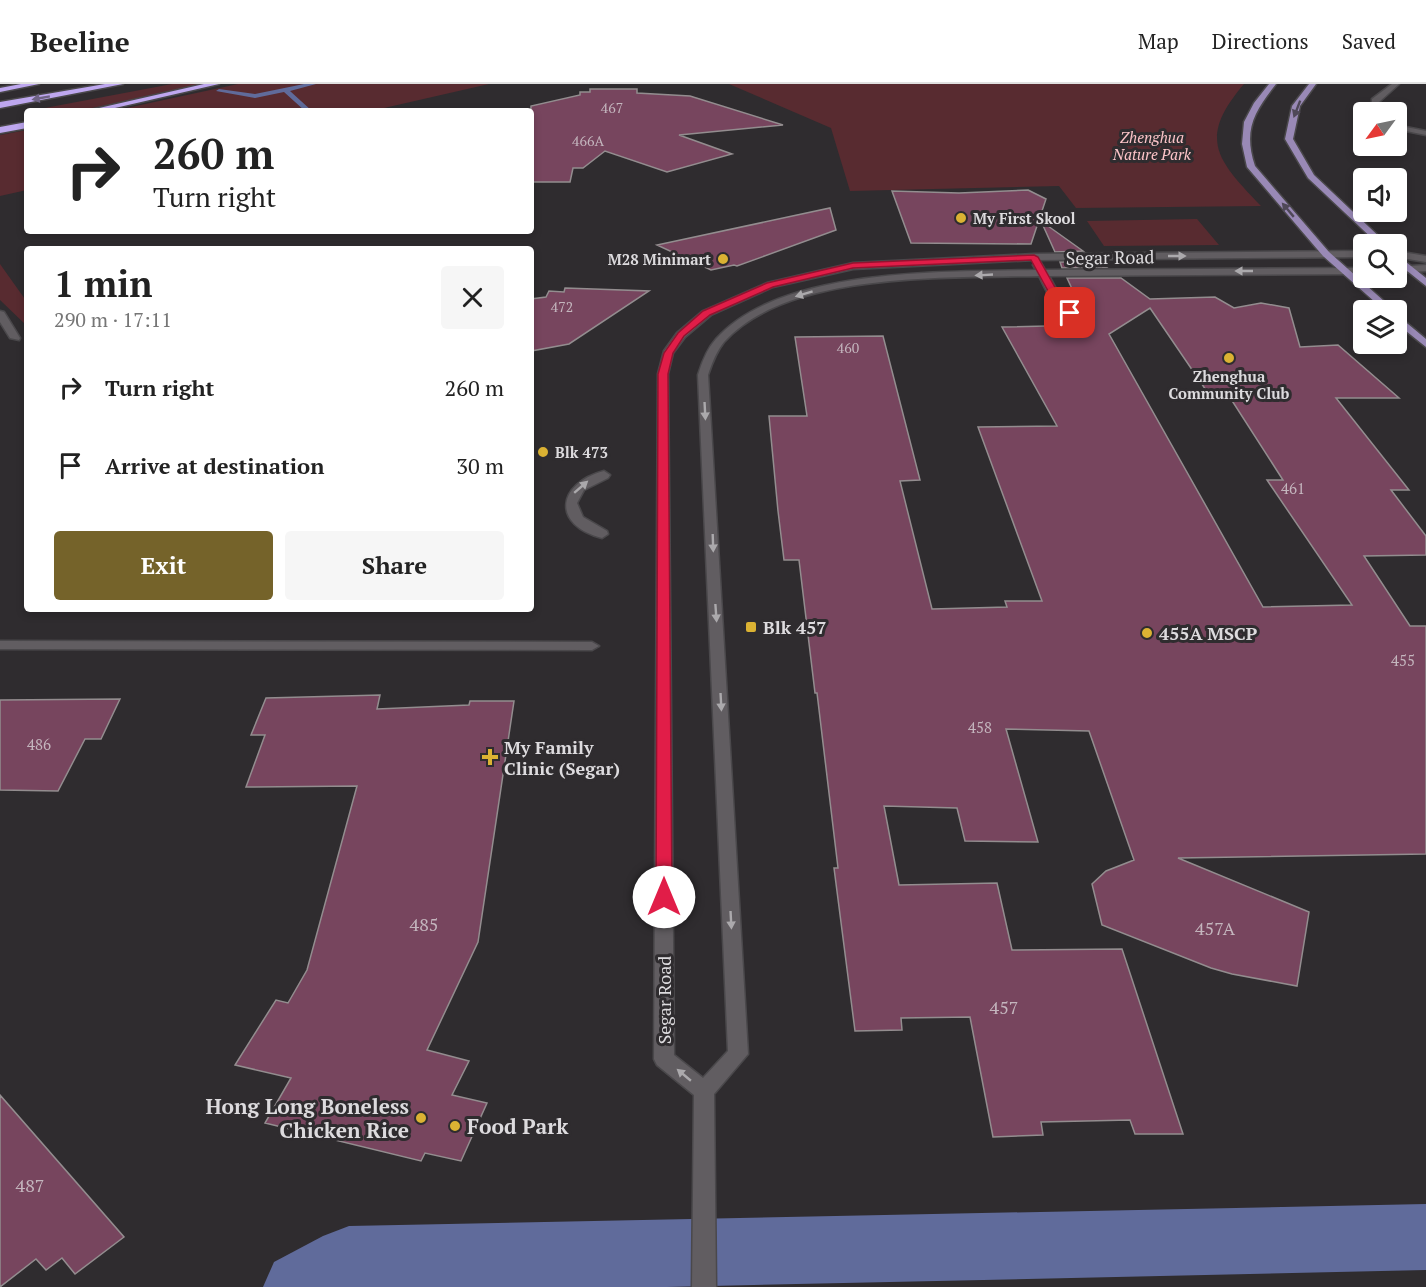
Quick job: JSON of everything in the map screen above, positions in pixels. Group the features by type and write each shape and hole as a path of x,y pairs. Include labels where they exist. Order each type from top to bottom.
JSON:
{"highway":[{"path":"0,90 35,84"},
{"path":"0,105 119,84"},
{"path":"104,108 215,84"},
{"path":"0,130 24,126"}],"main road":[{"path":"1273,84 1264,93 1245,130 1245,150 1251,167 1326,254 1377,300"},
{"path":"1313,84 1296,106 1289,139 1311,176 1372,234"},
{"path":"1407,266 1426,283"},
{"path":"1407,327 1426,344"}],"street":[{"path":"1375,102 1396,84"},
{"path":"1407,130 1425,134"},
{"name":"Segar Road","path":"1353,254 1038,265 861,281 820,290 758,312 735,327 717,343 705,361 704,385 738,1054 704,1091 664,1059 663,374 668,353 681,334 707,313 736,298 792,278 853,266 1038,265 1353,272"},
{"path":"1407,257 1426,259"},
{"path":"1038,265 1062,309 1070,313 1078,313"},
{"path":"1407,270 1426,268"},
{"path":"0,314 15,338 0,338"},
{"path":"602,534 587,529 578,521 572,513 570,504 572,495 580,486 604,475"},
{"path":"0,645 592,646"},
{"path":"704,1091 704,1287"}],"green space":[{"path":"172,84 202,84 93,108 45,108"},
{"path":"238,84 489,84 384,108 127,108"},
{"name":"Zhenghua Nature Park","path":"729,84 1244,84 1229,103 1221,120 1217,135 1218,148 1233,175 1261,206 1076,208 1059,186 850,191 831,128"},
{"path":"24,131 24,191 0,196 0,135"},
{"path":"1197,219 1219,245 1104,246 1087,221"},
{"path":"0,264 24,298 24,323 0,300"}],"building":[{"path":"590,89 637,89 637,93 690,96 783,125 679,135 732,154 667,172 605,151 583,168 573,168 570,182 534,182 534,108 531,106 580,95 580,92 590,92"},
{"name":"My First Skool","path":"1028,190 1046,199 1031,244 911,243 892,191 959,193"},
{"path":"830,208 836,230 737,266 711,270 657,245"},
{"path":"1041,221 1083,251 1055,252"},
{"path":"1060,262 1098,262 1106,267 1062,268"},
{"path":"1067,278 1121,278 1150,299 1215,297 1234,308 1261,303 1289,308 1300,347 1338,345 1399,398 1336,398 1409,490 1391,490 1426,536 1426,555 1364,556 1410,626 1426,626 1426,854 1178,858 1309,912 1297,986 1211,968 1102,925 1092,884 1106,871 1134,860 1089,731 1006,729 1038,842 965,841 957,808 884,806 899,885 997,883 1012,950 1122,949 1183,1134 1135,1134 1130,1120 1041,1122 1043,1135 993,1137 970,1017 901,1018 902,1030 855,1031 834,868 838,868 799,560 784,560 769,416 807,416 795,337 883,336 920,480 900,481 932,609 1007,607 1005,601 1042,601 978,427 1057,426 1002,327 1089,325 1084,310","holes":["1150,308 1212,399 1231,399 1283,480 1267,480 1352,605 1263,607 1109,334"]},
{"path":"565,288 649,291 569,344 534,350 534,299 546,297 549,291 564,292"},
{"path":"380,695 377,709 469,705 470,701 514,701 478,942 427,1050 469,1061 452,1095 487,1103 461,1161 425,1153 421,1161 265,1123 291,1078 235,1065 276,1000 288,1003 307,970 357,786 246,787 265,735 251,735 266,698"},
{"path":"120,699 101,739 85,739 58,791 0,790 0,700"},
{"path":"0,1095 124,1237 75,1274 62,1258 46,1270 36,1259 0,1287"}],"waterway":[{"path":"219,91 255,96 313,84"},
{"path":"285,90 306,108"},
{"path":"300,1287 349,1260 1426,1237"}],"place":[{"name":"My First Skool","path":"961,218"},
{"name":"M28 Minimart","path":"723,259"},
{"name":"Zhenghua Community Club","path":"1229,358"},
{"name":"Blk 473","path":"543,452"},
{"name":"Blk 457","path":"751,627"},
{"name":"455A MSCP","path":"1147,633"},
{"name":"My Family Clinic (Segar)","path":"490,757"},
{"name":"Hong Long Boneless Chicken Rice","path":"421,1118"},
{"name":"Food Park","path":"455,1126"}],"route":[{"path":"664,897 663,374 668,353 681,334 707,313 736,298 792,278 853,266 1034,257 1062,309 1070,313"}]}
